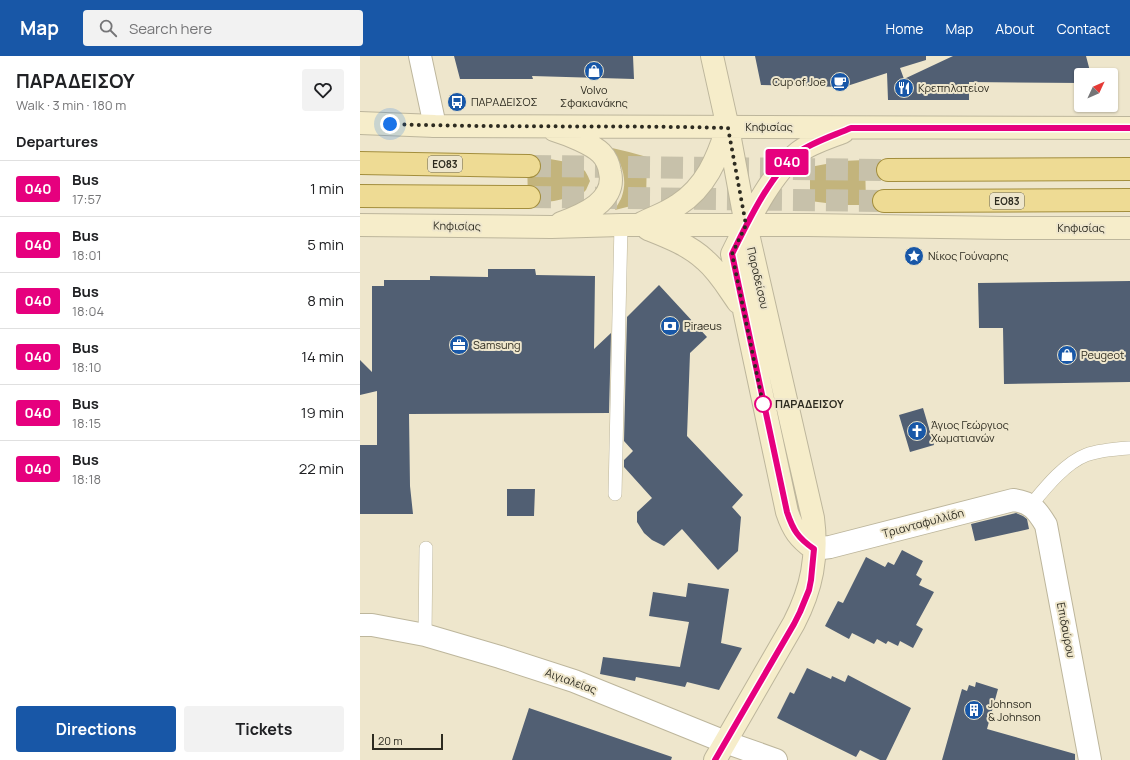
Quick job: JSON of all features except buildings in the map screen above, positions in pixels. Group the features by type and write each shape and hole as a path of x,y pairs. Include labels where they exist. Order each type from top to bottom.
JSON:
{"main road":[{"path":"712,56 728,128 746,225"},
{"name":"Κηφισίας","path":"360,123 435,126 728,128 1130,128"},
{"path":"544,126 565,133 586,143 600,152 608,163 611,176 609,190 603,199 591,209 577,217 551,227"},
{"path":"629,225 677,206 690,196 707,176 719,154 728,128"},
{"path":"746,225 768,187 788,161 814,144 851,128"},
{"name":"ΕΟ83","path":"360,163 530,166"},
{"path":"888,170 1130,169"},
{"path":"360,196 529,197"},
{"name":"ΕΟ83","path":"884,201 1130,200"},
{"name":"Κηφισίας","path":"360,225 551,227 746,225 1130,228"},
{"path":"629,225 666,236 689,248 706,260 720,275 744,310"},
{"name":"Παραδείσου","path":"746,225 732,254 787,512 795,532 805,543 814,549"},
{"name":"Παραδείσου","path":"720,751 800,612 809,590 814,549 814,526 746,225"}],"street":[{"path":"420,56 435,126"},
{"name":"Τριανταφυλλίδη","path":"814,549 830,547 1013,500 1022,501 1031,506"},
{"name":"Επιδαύρου","path":"1031,506 1040,514 1046,525 1090,760"},
{"name":"Αιγιαλείας","path":"360,624 425,635 500,656 574,681 720,751 776,760"}],"lane":[{"path":"615,494 629,225"},
{"path":"1031,506 1046,487 1059,474 1085,455 1130,448"},
{"path":"425,635 426,548"}],"shaded area":[{"path":"612,148 647,157 646,201 615,210 624,189 624,177 621,165"},
{"path":"527,156 564,161 581,167 586,172 590,181 586,190 581,195 554,201 528,204"},
{"path":"865,160 866,205 842,205 810,201 810,167 842,161"}],"tunnel":[{"path":"529,166 888,170"},
{"path":"529,197 884,201"}],"bus line":[{"name":"040","path":"715,760 724,742 794,624 809,590 814,563 814,549 805,543 795,532 787,512 732,254 746,225 768,187 788,161 800,152 814,144 851,128 1130,128"}],"place":[{"name":"Volvo Σφακιανάκης","path":"594,71"},
{"name":"Cup of Joe","path":"840,82"},
{"name":"Κρεπηλατείον","path":"904,88"},
{"name":"ΠΑΡΑΔΕΙΣΟΣ","path":"457,102"},
{"name":"Νίκος Γούναρης","path":"914,256"},
{"name":"Piraeus","path":"670,326"},
{"name":"Samsung","path":"459,345"},
{"name":"Peugeot","path":"1067,355"},
{"name":"ΠΑΡΑΔΕΙΣΟΥ","path":"763,404"},
{"name":"Άγιος Γεώργιος Χωματιανών","path":"917,431"},
{"name":"Johnson & Johnson","path":"974,710"}],"route":[{"path":"390,124 435,126 665,126 728,128 746,225 732,254 763,404"}]}
